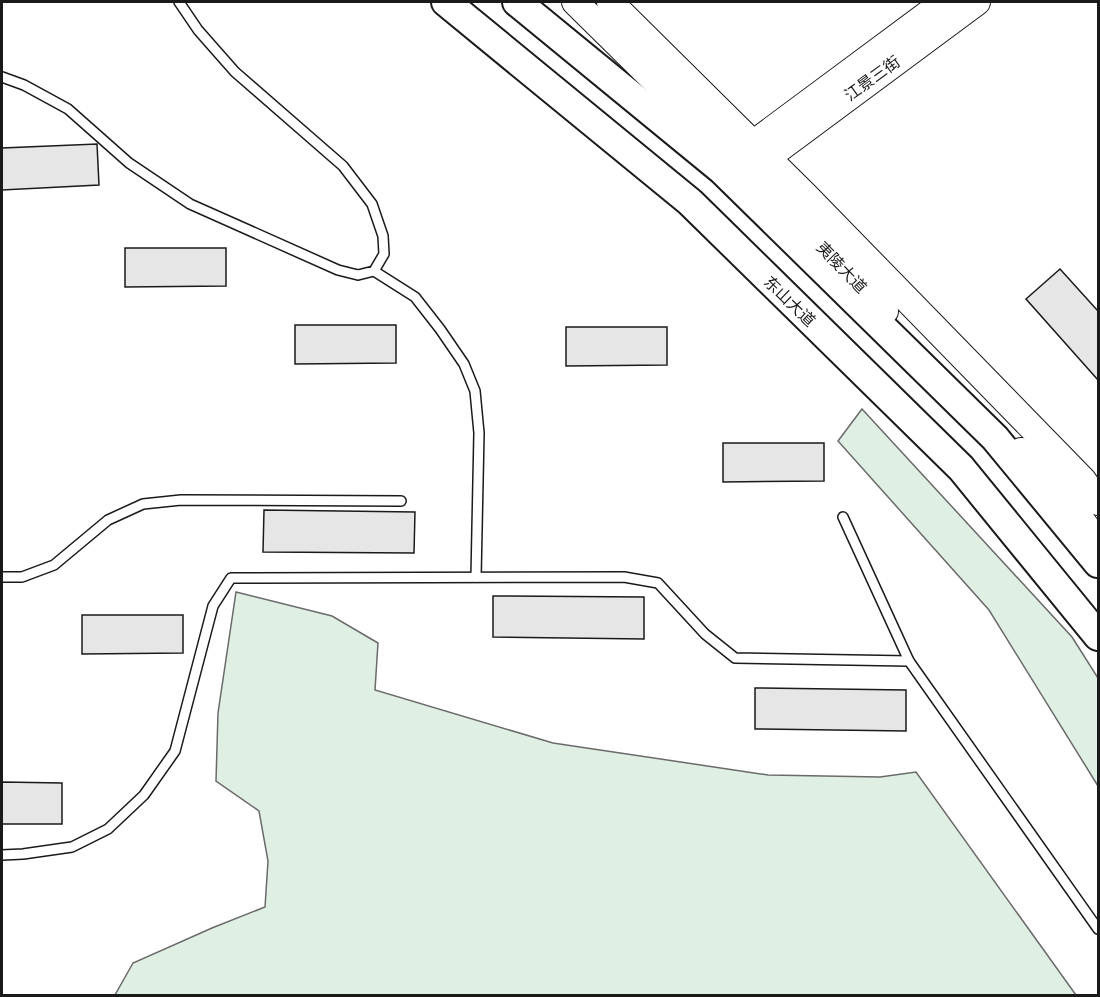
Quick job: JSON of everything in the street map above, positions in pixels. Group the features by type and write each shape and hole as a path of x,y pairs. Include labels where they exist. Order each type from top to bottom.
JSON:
{"main road":[{"name":"东山大道","path":"446,2 698,210 961,468 1098,636"},
{"path":"517,2 731,179 995,438 1098,563"},
{"name":"夷陵大道","path":"575,2 788,212 1064,496 1098,543"},
{"name":"夷陵大道","path":"610,2 761,150 1083,480 1098,502"},
{"name":"江景三街","path":"761,150 944,2"},
{"name":"江景三街","path":"761,150 977,2"}],"lane":[{"path":"2,77 24,85 68,109 129,163 190,204 338,270 358,275 374,271 384,254 383,236 372,204 344,166 235,72 198,30 179,2"},
{"path":"374,271 414,297 440,328 464,364 475,391 480,454 476,577"},
{"path":"2,577 22,577 54,565 108,520 143,504 181,500 401,501"},
{"path":"843,517 909,661 1098,929"},
{"path":"2,855 72,847 108,829 144,795 176,751 213,606 231,578 624,577 658,583 705,634 735,658 909,661"}],"green space":[{"path":"862,409 1072,637 1098,678 1098,786 989,610 838,441"},
{"path":"236,592 332,616 378,643 375,690 553,743 768,775 880,777 916,772 1076,995 115,995 133,963 265,907 268,861 259,811 216,781 218,713"}],"building":[{"path":"97,144 99,185 2,190 2,148"},
{"path":"125,248 226,248 226,286 125,287"},
{"path":"1060,269 1098,311 1098,380 1026,299"},
{"path":"295,325 396,325 396,363 295,364"},
{"path":"566,327 667,327 667,365 566,366"},
{"path":"723,443 824,443 824,481 723,482"},
{"path":"264,510 415,512 414,553 263,552"},
{"path":"493,596 644,597 644,639 493,637"},
{"path":"82,615 183,615 183,653 82,654"},
{"path":"755,688 906,690 906,731 755,729"},
{"path":"2,782 62,783 62,824 2,824"}]}
